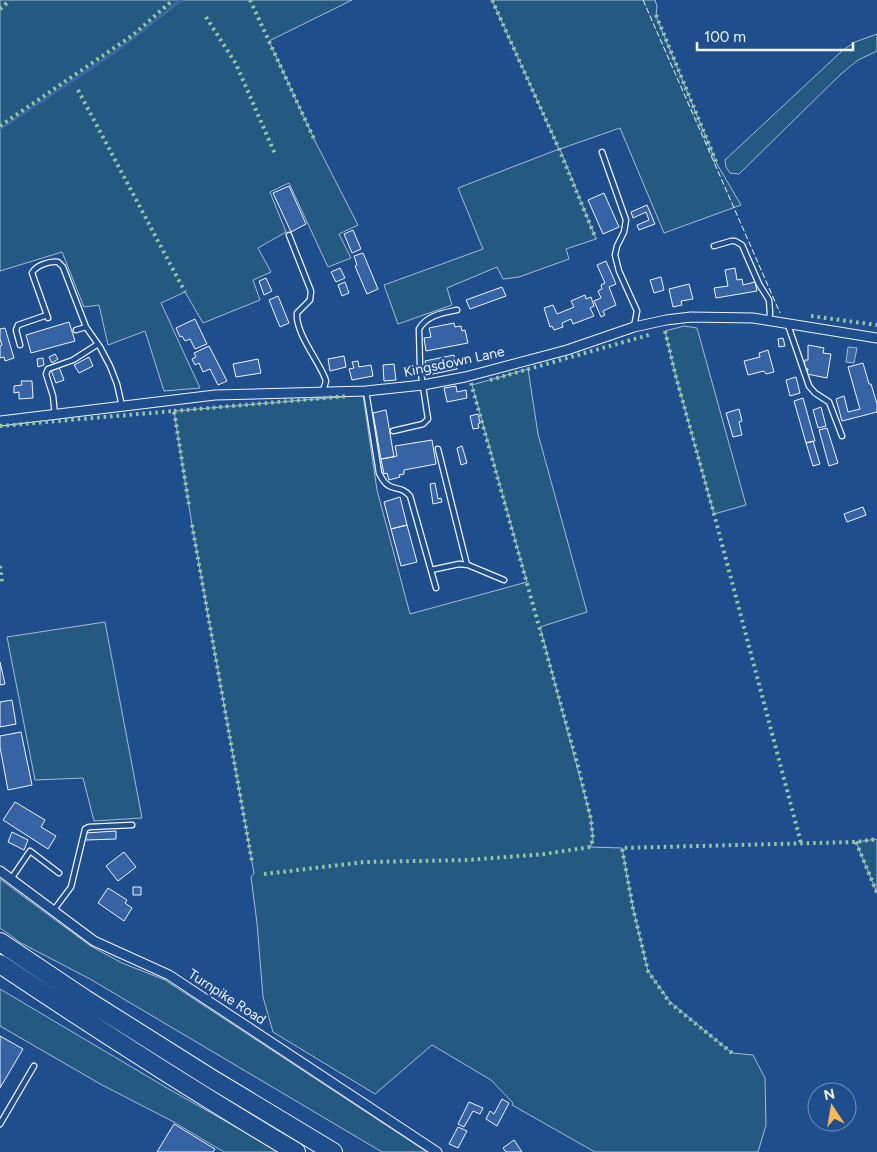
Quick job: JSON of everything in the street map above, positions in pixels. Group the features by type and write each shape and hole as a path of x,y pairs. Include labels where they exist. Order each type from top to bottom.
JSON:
{"highway":[{"path":"0,942 212,1080 333,1152"},
{"path":"0,964 104,1034 216,1105 296,1152"},
{"path":"0,976 104,1034"}],"street":[{"name":"Kingsdown Lane","path":"0,420 215,395 366,390 423,385 465,377 567,350 634,327 691,317 734,317 769,320 877,338"},
{"name":"Turnpike Road","path":"0,871 94,941 169,975 437,1152"}],"lane":[{"path":"602,152 626,220 624,232 615,255 619,271 637,311 634,327"},
{"path":"289,235 311,291 310,300 298,313 297,320 325,378 323,391"},
{"path":"714,246 731,241 736,241 742,245 759,284 769,300 769,320"},
{"path":"20,345 16,330 18,325 47,317 32,272 35,268 54,261 58,262 63,267 86,327 98,344 114,374 122,407"},
{"path":"393,431 422,424 428,419 419,347 419,329 430,318 457,310"},
{"path":"788,323 809,386 815,393 829,402 842,436"},
{"path":"76,330 86,327"},
{"path":"55,415 53,396 46,374 48,369 74,360 98,344"},
{"path":"366,390 380,473 384,482 390,487 403,490 410,496 436,588"},
{"path":"438,449 467,565"},
{"path":"431,570 454,565 467,565 504,580"},
{"path":"54,911 71,886 84,829 89,827 132,825"},
{"path":"11,879 30,852 59,873"},
{"path":"0,1124 34,1066"}],"shaded area":[{"path":"0,0 352,0 269,41 315,141 358,225 339,234 351,258 328,267 289,183 270,192 286,232 258,248 271,272 253,280 260,300 203,323 185,292 161,303 200,388 164,391 145,331 108,345 99,305 84,307 62,252 0,271"},
{"path":"492,0 655,0 657,6 656,16 717,164 741,205 664,233 620,128 560,149 596,239 566,249 569,259 519,277 503,279 497,267 447,288 452,305 398,324 384,285 483,249 458,188 559,149"},
{"path":"877,34 877,51 858,60 841,74 739,174 730,173 726,167 725,160 843,50 855,42"},
{"path":"684,326 697,328 746,505 714,514 665,331"},
{"path":"848,347 857,348 854,363 846,362"},
{"path":"528,369 538,434 587,612 540,627 591,819 593,840 590,847 622,848 633,908 648,971 670,1002 732,1053 753,1055 765,1078 766,1125 758,1152 595,1152 512,1105 513,1103 491,1080 432,1045 375,1094 273,1032 263,997 251,877 254,873 192,525 174,411 363,395 377,490 410,614 527,582 472,385"},
{"path":"105,622 142,818 94,821 83,778 35,780 7,637"},
{"path":"877,839 877,893 856,842"},
{"path":"0,879 89,945 122,963 165,980 427,1152 382,1152 90,979 21,943 0,928"},
{"path":"0,989 167,1088 280,1152 224,1152 172,1121 102,1085 0,1026"}],"building":[{"path":"289,186 306,224 291,232 273,193"},
{"path":"604,193 619,227 603,234 588,200"},
{"path":"647,205 655,224 639,230 637,225 649,220 646,212 633,218 631,212"},
{"path":"353,230 361,249 352,253 344,234"},
{"path":"363,253 378,289 367,294 355,266 357,265 354,256"},
{"path":"606,261 616,284 609,287 616,305 603,311 605,315 601,317 594,301 601,298 598,291 602,289 601,285 605,283 597,265"},
{"path":"340,268 345,278 336,282 331,272"},
{"path":"735,268 737,280 742,279 743,285 755,282 757,291 716,298 714,288 728,286 725,270"},
{"path":"661,277 664,290 654,293 650,280"},
{"path":"266,278 272,291 264,295 259,281"},
{"path":"345,282 349,293 342,296 338,285"},
{"path":"689,284 693,299 681,301 682,305 673,307 669,289"},
{"path":"502,287 506,296 470,309 466,300"},
{"path":"585,295 586,299 591,297 594,306 590,308 594,316 573,324 571,319 562,323 563,327 554,330 552,326 550,327 544,308 553,305 557,314 574,307 571,301"},
{"path":"278,296 289,323 280,327 269,300"},
{"path":"195,319 207,344 195,349 190,339 185,341 182,336 180,337 176,328"},
{"path":"69,322 75,341 31,353 26,335"},
{"path":"454,323 455,327 461,326 462,331 465,330 468,343 426,351 424,338 431,337 429,328"},
{"path":"5,328 14,358 5,361 4,357 0,358 0,346 2,345 0,329"},
{"path":"783,338 785,346 779,347 778,339"},
{"path":"808,345 824,348 823,353 831,354 827,378 807,374 808,369 804,368 805,360 808,360"},
{"path":"209,346 227,381 218,385 210,369 203,372 199,363 195,365 192,359 196,357 194,353"},
{"path":"768,350 774,372 766,374 764,371 748,375 744,361 760,357 759,353"},
{"path":"55,354 58,359 52,363 49,357"},
{"path":"454,355 457,369 428,375 425,361"},
{"path":"344,356 346,367 330,371 328,359"},
{"path":"89,357 93,366 79,373 74,365"},
{"path":"43,358 44,365 38,367 37,359"},
{"path":"258,359 261,373 236,377 233,364"},
{"path":"358,361 359,367 371,365 373,376 352,380 349,369 354,368 352,362"},
{"path":"863,363 877,404 877,412 842,421 836,399 844,396 848,412 860,409 848,367"},
{"path":"394,364 396,380 384,381 383,365"},
{"path":"59,367 64,380 56,383 51,370"},
{"path":"796,377 800,393 790,396 786,380"},
{"path":"21,381 32,381 33,398 19,399 19,392 14,393 14,386 22,385"},
{"path":"456,386 457,392 466,390 467,398 447,402 444,388"},
{"path":"803,398 815,441 806,443 794,401"},
{"path":"821,407 826,426 818,428 813,410"},
{"path":"739,409 742,421 739,422 742,435 733,437 726,413"},
{"path":"386,410 394,457 381,459 373,413"},
{"path":"478,414 479,428 473,429 470,416"},
{"path":"827,428 838,463 829,466 819,430"},
{"path":"432,440 436,464 404,470 404,474 399,475 400,477 389,480 387,473 384,474 381,459 397,456 395,446"},
{"path":"813,441 820,464 813,466 806,443"},
{"path":"462,446 467,463 461,465 457,448"},
{"path":"435,483 438,499 441,498 442,502 433,504 430,484"},
{"path":"400,497 407,525 391,529 384,502"},
{"path":"863,507 866,515 847,522 844,514"},
{"path":"407,525 417,562 401,566 391,529"},
{"path":"0,662 5,684 0,685"},
{"path":"12,700 16,724 0,727 0,702"},
{"path":"21,732 32,785 8,790 0,747 0,736"},
{"path":"15,802 45,820 41,827 56,836 48,849 3,820"},
{"path":"116,831 116,839 86,840 85,833"},
{"path":"12,832 28,840 24,850 8,842"},
{"path":"124,852 136,867 118,881 106,866"},
{"path":"133,887 141,887 141,895 133,895"},
{"path":"108,888 127,900 125,903 132,908 124,921 98,903"},
{"path":"0,1036 23,1049 0,1088"},
{"path":"502,1099 509,1103 497,1126 486,1119 490,1111 494,1114"},
{"path":"469,1102 483,1108 480,1114 473,1111 464,1127 458,1124"},
{"path":"174,1124 215,1149 213,1152 157,1152"},
{"path":"458,1127 467,1131 458,1148 449,1144"},
{"path":"514,1140 522,1152 506,1152 503,1148"}],"waterway":[{"path":"0,129 115,52 181,0"}],"hedge":[{"path":"0,9 10,0"},
{"path":"0,126 133,35 173,0"},
{"path":"250,0 315,141"},
{"path":"492,0 559,149 596,239"},
{"path":"656,15 717,164"},
{"path":"206,17 236,64 275,154"},
{"path":"78,90 185,292"},
{"path":"811,316 877,325"},
{"path":"665,331 801,843"},
{"path":"490,380 652,334"},
{"path":"264,874 365,862 468,860 545,854 590,847 593,840 591,819 578,766 471,383"},
{"path":"174,411 348,396"},
{"path":"0,426 174,411 189,505"},
{"path":"192,525 252,862"},
{"path":"0,566 2,582"},
{"path":"732,1053 670,1003 648,971 633,908 622,848 856,842 877,839"},
{"path":"856,842 877,893"}],"fence":[{"path":"643,0 780,313"}]}
